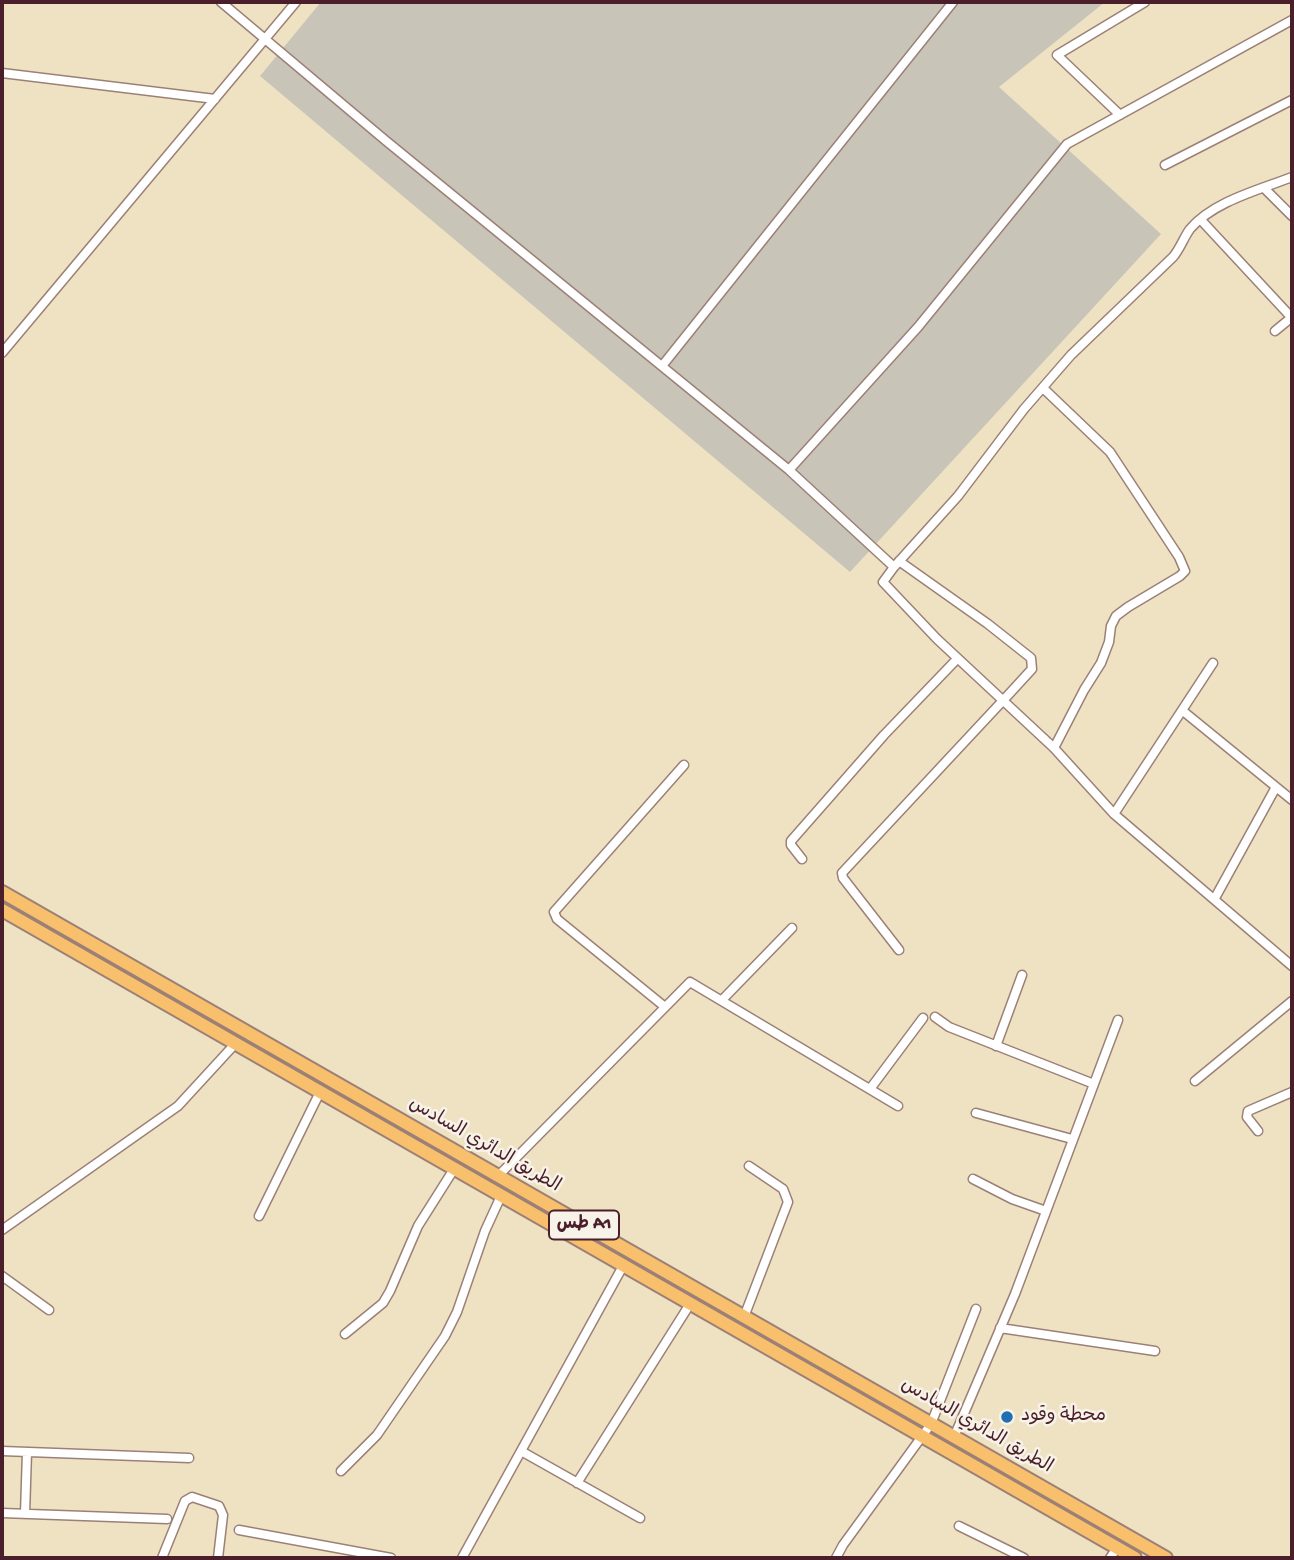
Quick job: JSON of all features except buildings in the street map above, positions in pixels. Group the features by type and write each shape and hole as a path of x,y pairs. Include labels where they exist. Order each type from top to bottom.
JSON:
{"highway":[{"name":"الطريق الدائري السادس","path":"2,892 1166,1558"},
{"name":"الطريق الدائري السادس","path":"2,910 923,1436 1113,1553 1135,1558"},
{"path":"516,1205 524,1191"}],"street":[{"path":"221,2 789,470 897,564 988,624 1031,658 1032,669 842,873 843,878 900,950"},
{"path":"2,353 296,2"},
{"path":"662,366 953,2"},
{"path":"1120,115 1058,55 1145,2"},
{"path":"789,470 926,317 1067,144 1292,20"},
{"path":"2,73 215,99"},
{"path":"1165,165 1292,100"},
{"path":"1292,177 1236,199 1210,213 1190,230 1173,257 1071,355 1043,387 958,496 897,564 884,584 957,659 1054,748 1115,814 1292,966"},
{"path":"1264,188 1292,216"},
{"path":"1201,220 1292,317 1275,331"},
{"path":"1043,387 1110,452 1185,570 1180,576 1116,616 1101,663 1054,748"},
{"path":"802,859 791,841 884,735 957,659"},
{"path":"1115,814 1213,663"},
{"path":"1183,711 1292,800"},
{"path":"665,1007 556,919 554,912 684,765"},
{"path":"1215,898 1276,787"},
{"path":"723,1000 792,928"},
{"path":"996,1046 1022,975"},
{"path":"499,1175 690,982 898,1106"},
{"path":"1195,1081 1292,1001"},
{"path":"935,1017 949,1027 1094,1084"},
{"path":"870,1089 923,1018"},
{"path":"954,1437 1000,1328 1118,1020"},
{"path":"2,1230 178,1106 236,1044"},
{"path":"259,1216 320,1092"},
{"path":"1258,1131 1247,1116 1248,1111 1292,1092"},
{"path":"976,1113 1072,1139"},
{"path":"744,1317 788,1202 783,1189 748,1166"},
{"path":"345,1334 383,1303 418,1226 454,1169"},
{"path":"973,1178 1012,1199 1046,1211"},
{"path":"341,1471 377,1435 445,1336 501,1196"},
{"path":"462,1558 624,1266"},
{"path":"2,1276 50,1310"},
{"path":"578,1483 690,1304"},
{"path":"836,1558 931,1424 976,1309"},
{"path":"1000,1328 1155,1351"},
{"path":"2,1451 189,1458"},
{"path":"521,1451 640,1518"},
{"path":"25,1514 27,1452"},
{"path":"162,1558 185,1501 192,1497 219,1506 223,1515 218,1558"},
{"path":"2,1513 167,1519"},
{"path":"959,1526 1024,1558"},
{"path":"239,1530 391,1558"}],"shaded area":[{"path":"321,2 1105,2 999,87 1161,234 850,572 260,76"}],"place":[{"name":"محطة وقود","path":"1007,1417"}]}
